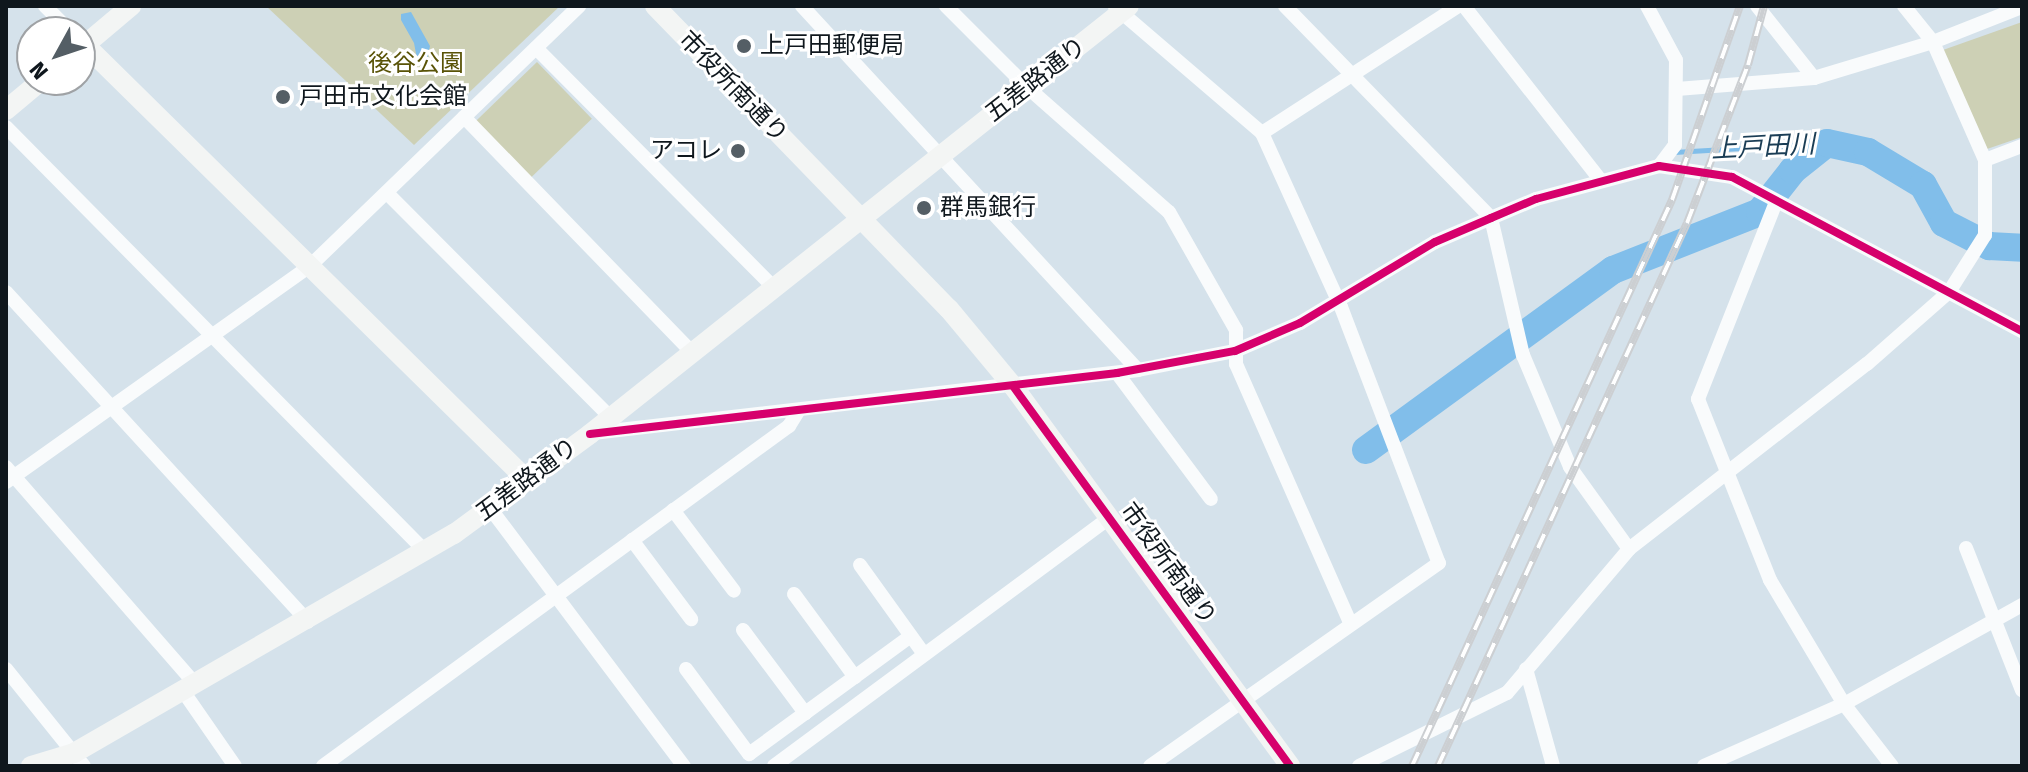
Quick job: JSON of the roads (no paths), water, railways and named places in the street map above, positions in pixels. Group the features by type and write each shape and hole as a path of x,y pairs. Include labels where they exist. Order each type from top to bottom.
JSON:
{"street":[{"path":"96,30 131,6"},
{"path":"235,766 189,688 9,475 113,408 311,265 579,6"},
{"name":"市役所南通り","path":"655,6 949,309 1013,386 1290,766"},
{"path":"802,6 1138,370"},
{"path":"946,6 1027,87 1169,212 1236,330 1236,364 1350,623"},
{"path":"1285,6 1491,218 1523,355 1570,467 1629,549"},
{"path":"1262,133 1461,6 1601,181"},
{"path":"1647,6 1676,60 1675,145 1663,163"},
{"path":"1757,6 1814,78"},
{"path":"1359,766 1507,693 1629,549 1867,364 1949,292 1985,235 1985,160 1933,42 1904,6"},
{"path":"1677,89 1814,78 1933,42 2022,7"},
{"path":"1121,8 1262,133 1338,302 1439,563 1241,699 1150,766"},
{"name":"五差路通り","path":"31,766 79,759 189,688 426,552 490,508 590,434 1027,87 1121,8"},
{"path":"536,48 773,287"},
{"path":"96,58 311,265 528,481"},
{"path":"6,110 23,96"},
{"path":"464,117 692,352"},
{"path":"6,127 426,552"},
{"path":"1985,160 2022,146"},
{"path":"590,434 1117,373 1235,351 1338,302 1435,242 1491,218 1663,163 1732,177 2022,331"},
{"path":"387,193 610,417"},
{"path":"1775,202 1698,399 1725,475 1770,580 1844,704 1892,766"},
{"path":"6,292 308,622"},
{"path":"1117,373 1211,499"},
{"path":"323,766 789,426 799,410"},
{"path":"490,508 684,766"},
{"path":"673,510 734,591"},
{"path":"774,766 1109,518"},
{"path":"632,540 691,619"},
{"path":"1966,548 2022,690"},
{"path":"860,565 924,654"},
{"path":"794,594 855,677"},
{"path":"1704,766 1844,704 2022,605"},
{"path":"743,630 805,713"},
{"path":"686,669 749,754 911,636"},
{"path":"6,669 79,759"},
{"path":"1526,669 1553,766"}],"water":[{"path":"411,12 430,46 426,65 418,64 414,43 401,20 401,14"}],"waterway":[{"name":"上戸田川","path":"1674,152 1827,143"},
{"path":"1366,450 1613,270 1760,212 1793,170 1827,143 1868,152 1923,185 1944,223 1989,246 2022,248"}],"railway":[{"path":"1412,766 1672,200 1740,6"},
{"path":"1438,766 1687,223 1748,65 1764,6"}],"place":[{"name":"上戸田郵便局","path":"744,46"},
{"name":"戸田市文化会館","path":"283,97"},
{"name":"アコレ","path":"738,151"},
{"name":"群馬銀行","path":"924,208"}],"park label":[{"name":"後谷公園","path":"416,64"}]}
